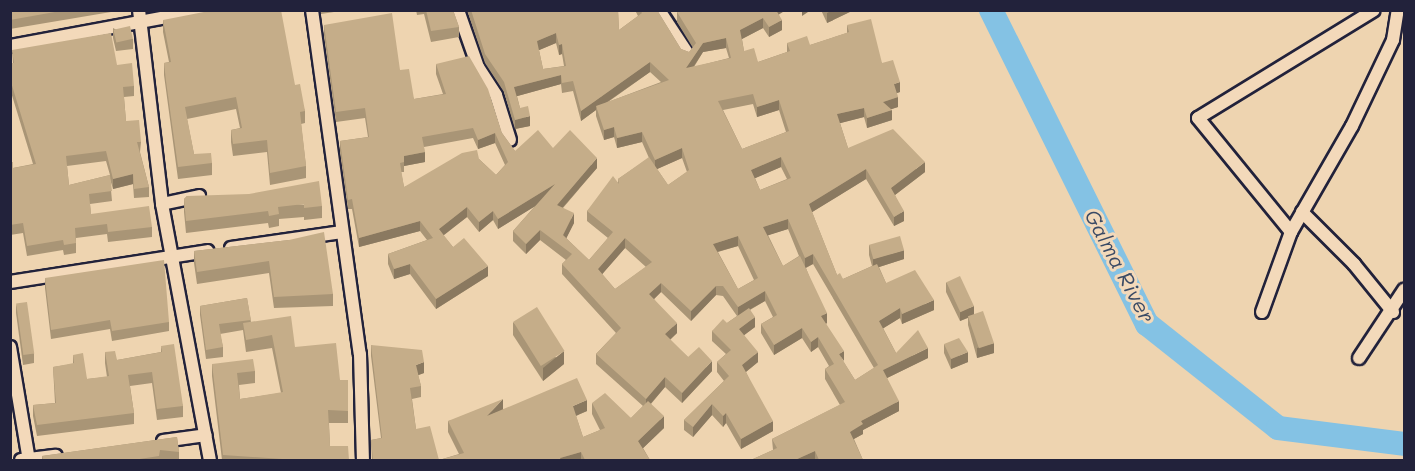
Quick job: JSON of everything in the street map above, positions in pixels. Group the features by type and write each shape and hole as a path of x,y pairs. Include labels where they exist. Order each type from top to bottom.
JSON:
{"street":[{"path":"10,46 140,16 204,10"},
{"path":"312,10 331,182 342,231 360,354 363,460"},
{"path":"458,10 478,67 496,95 510,140"},
{"path":"659,10 688,54"},
{"path":"1291,232 1198,118 1374,10"},
{"path":"1262,312 1291,232 1352,126 1392,39 1398,10"},
{"path":"140,16 162,204 210,460"},
{"path":"162,204 198,196 218,196"},
{"path":"1302,212 1354,264 1393,312"},
{"path":"10,282 342,231"},
{"path":"1359,358 1393,312 1404,290"},
{"path":"10,347 26,460 64,454"},
{"path":"147,443 206,435"}],"building":[{"path":"10,10 66,10 10,20"},
{"path":"214,10 281,10 295,85 300,84 305,111 300,112 306,166 270,173 267,140 233,144 231,130 242,128 236,97 185,107 194,154 211,153 212,163 178,167 164,63 171,62 163,20"},
{"path":"426,10 453,10 459,27 431,31"},
{"path":"471,10 618,10 619,30 642,13 640,10 657,10 681,49 689,52 696,43 677,12 776,10 782,20 769,27 763,18 740,30 744,51 754,48 758,62 790,51 787,43 807,36 810,45 849,32 847,25 871,19 882,63 893,60 900,82 894,84 898,97 883,102 892,110 867,118 864,108 837,114 848,148 893,129 925,162 891,188 904,211 894,217 866,169 809,204 837,275 840,273 843,279 877,264 886,283 915,270 934,300 902,314 900,308 879,321 896,353 918,330 928,348 883,370 899,401 861,421 863,424 850,432 863,460 819,460 815,451 795,460 753,459 777,448 772,439 845,402 825,369 834,364 818,337 811,342 802,328 774,345 761,324 777,315 765,291 738,307 723,286 716,286 691,311 661,283 649,294 677,323 665,334 688,357 699,347 712,361 682,393 665,377 646,399 596,354 621,328 562,264 572,254 540,230 526,244 513,231 555,184 498,219 493,211 479,222 467,207 439,229 453,247 464,238 488,266 436,299 410,264 394,269 388,254 433,238 420,221 359,238 352,199 348,200 340,141 369,137 365,108 336,112 324,25 392,13 400,70 409,69 414,99 446,94 436,64 469,56 488,89 502,133 515,151 538,130 553,148 570,130 597,158 557,205 574,213 563,235 589,260 613,232 587,211 613,176 619,184 618,179 649,157 668,185 689,170 682,148 655,160 642,132 617,138 614,127 604,130 596,106 669,80 650,62 581,111 573,81 562,83 561,75 514,87 520,108 528,106 530,116 515,120 504,82 485,54","holes":["556,33 559,45 562,44 566,66 543,69 537,41","726,38 731,58 686,68 703,43","753,94 757,107 779,100 789,131 742,149 718,101","473,128 478,140 495,133 508,162 496,175 479,159 477,150 462,153 404,187 400,163 404,162 404,156 425,152 422,137","781,157 791,178 760,190 751,170","788,219 805,258 813,254 878,365 855,380 839,354 844,351 821,316 827,313 800,256 783,266 763,227","738,236 758,278 738,289 713,244","625,238 652,262 615,289 598,269"]},
{"path":"130,26 133,39 116,42 113,30"},
{"path":"111,33 117,65 132,63 134,86 123,87 126,121 139,120 141,142 137,142 149,187 134,189 133,174 113,179 106,151 66,156 69,185 110,175 112,191 89,194 91,214 149,206 152,227 108,232 107,224 75,228 76,243 64,245 63,240 27,246 23,223 10,225 10,162 13,162 13,168 36,164 10,79 10,63 14,63 12,50"},
{"path":"319,181 322,206 304,208 304,204 278,207 279,214 269,216 268,211 186,221 184,199 187,196 249,194"},
{"path":"324,232 333,294 274,297 269,261 197,272 194,251 289,240"},
{"path":"900,236 904,250 873,259 869,245"},
{"path":"164,260 169,322 112,331 110,320 51,330 45,278"},
{"path":"960,276 974,306 960,312 946,282"},
{"path":"247,298 251,320 219,324 223,347 206,350 200,306"},
{"path":"27,302 34,353 23,355 16,304"},
{"path":"537,307 565,351 541,366 513,322"},
{"path":"749,308 755,317 739,329 758,352 742,365 773,421 741,439 726,413 723,416 712,404 693,427 684,420 729,376 717,362 731,350 712,331 723,319 727,323"},
{"path":"983,311 994,343 979,348 968,316"},
{"path":"291,316 295,347 336,343 340,380 348,380 348,411 328,410 330,446 348,446 349,460 296,460 223,455 212,364 253,359 255,371 237,373 240,399 283,392 272,335 246,340 243,323"},
{"path":"959,338 968,352 951,359 944,344"},
{"path":"174,344 183,406 157,409 152,372 128,375 134,413 37,425 33,405 56,403 53,367 74,363 73,355 83,353 87,379 109,376 105,352 115,351 117,360 162,352 161,346"},
{"path":"371,345 422,350 424,362 416,365 421,386 410,388 416,429 430,426 439,460 373,460 371,440 382,438"},
{"path":"577,378 587,400 573,406 583,437 605,428 592,403 605,393 631,418 648,401 664,416 638,441 650,460 585,460 581,452 560,458 561,460 439,460 464,453 448,421 503,399 487,416"},
{"path":"177,437 179,452 160,450 159,456 133,460 43,460 42,456"}],"waterway":[{"name":"Galma River","path":"991,10 1147,324 1278,428 1404,444"}]}
